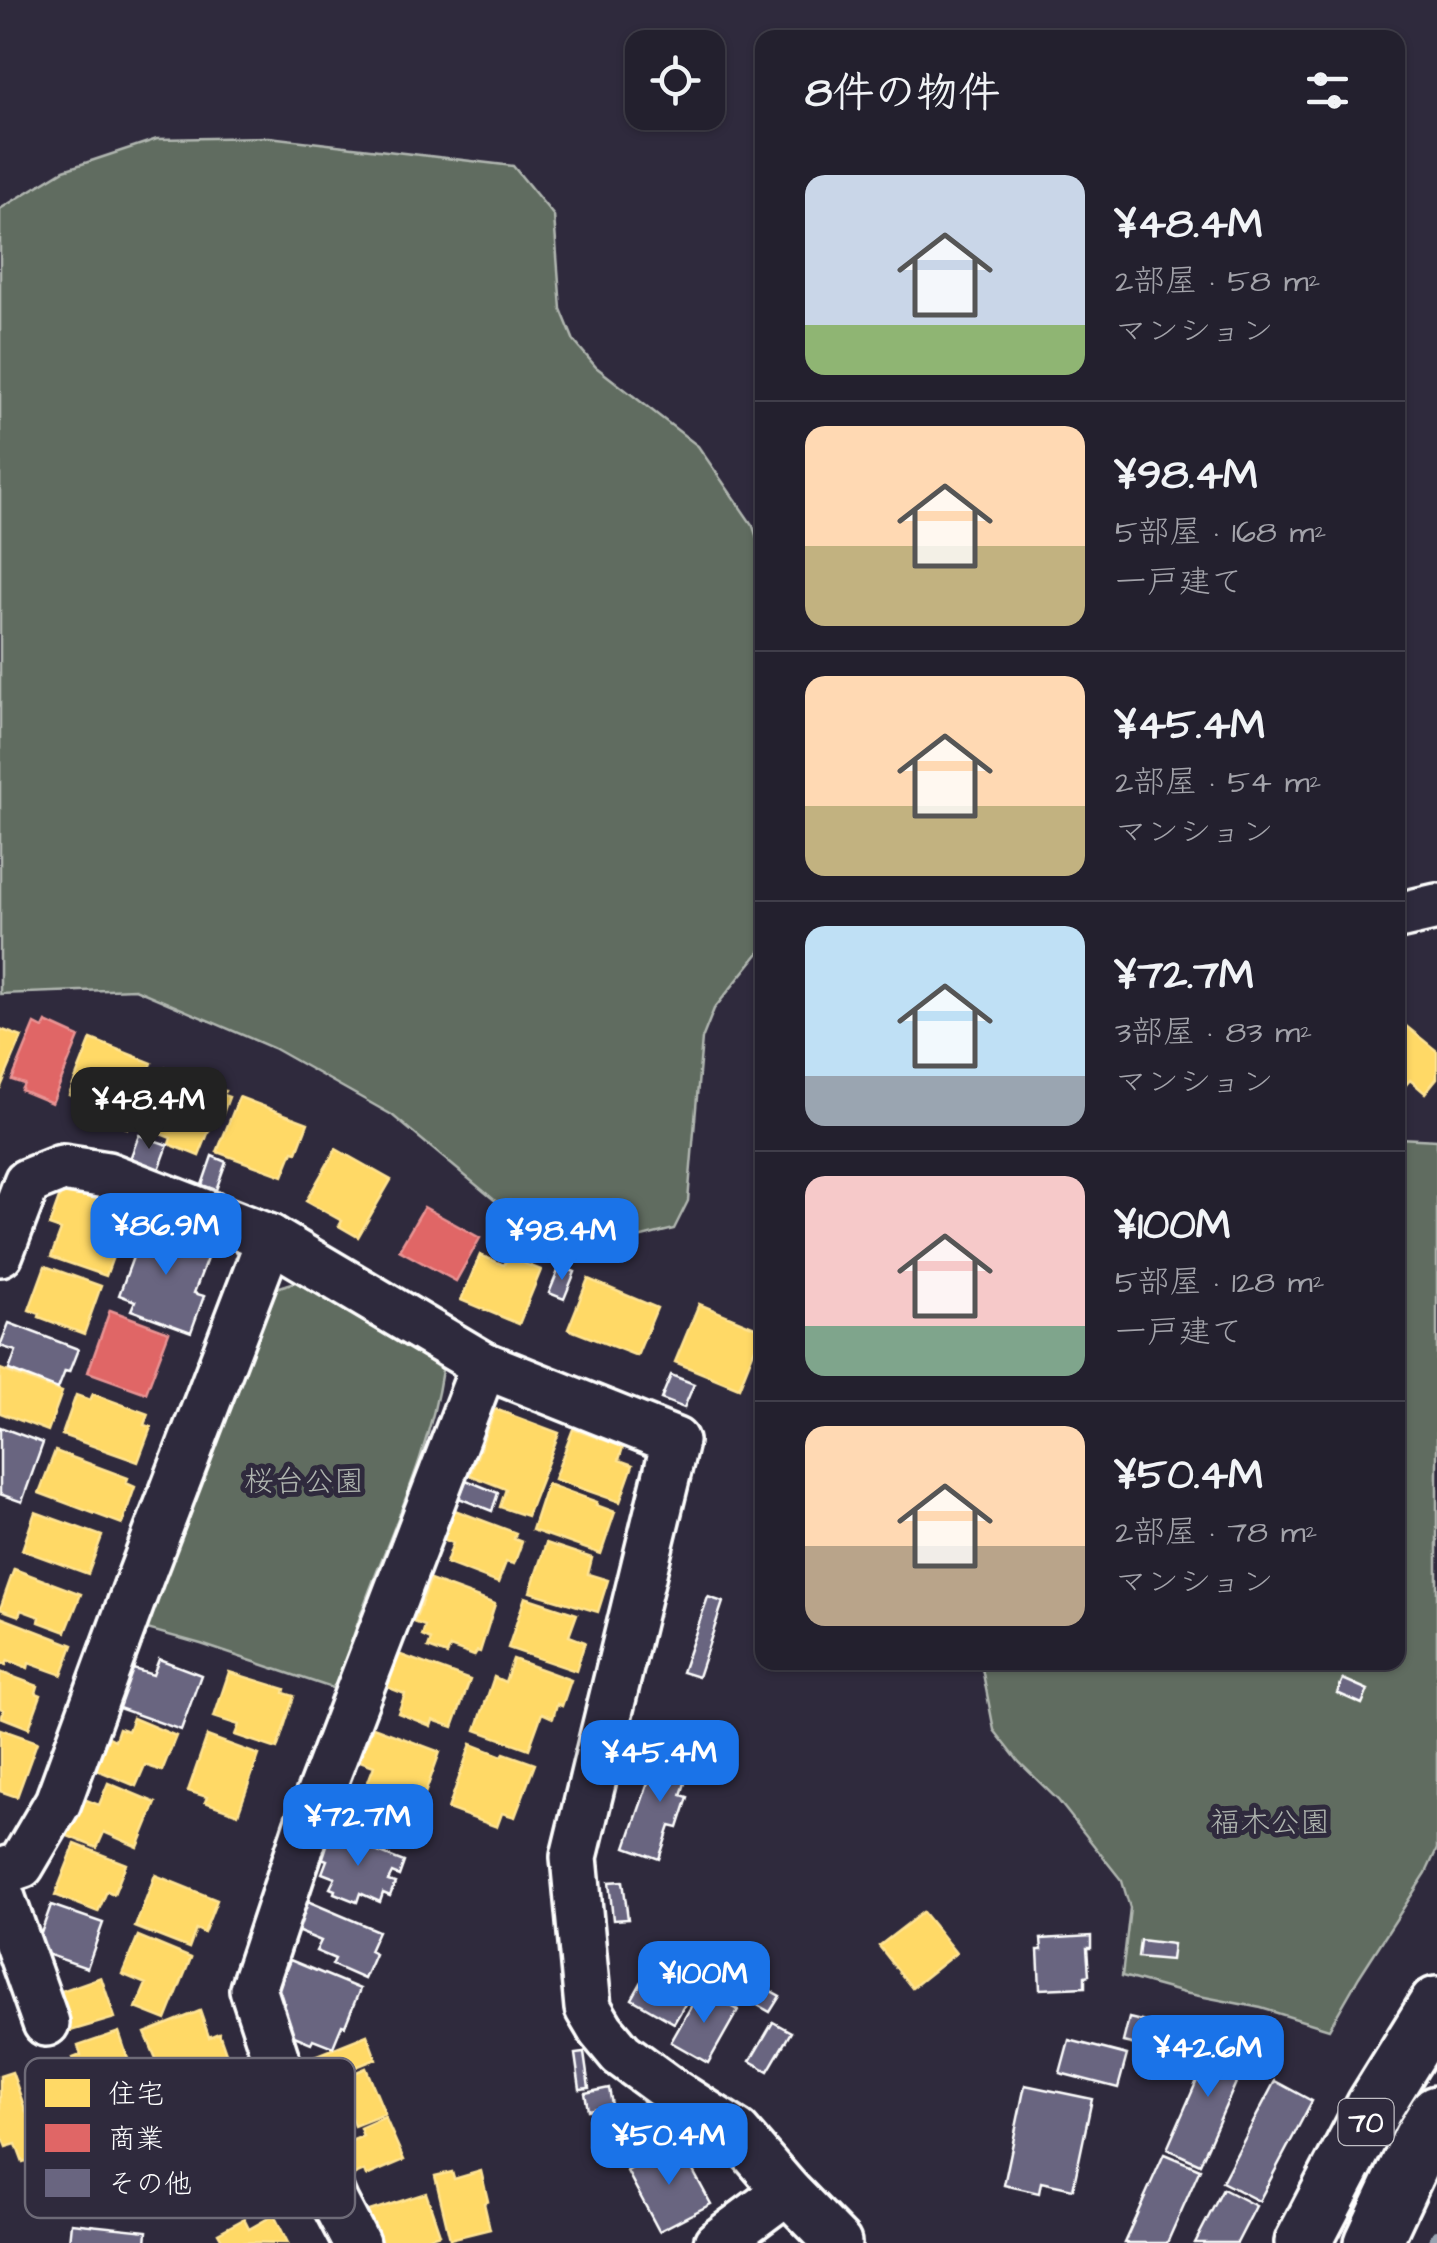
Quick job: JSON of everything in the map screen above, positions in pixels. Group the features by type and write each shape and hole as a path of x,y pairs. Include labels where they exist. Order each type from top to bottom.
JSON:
{"main road":[{"name":"70","path":"1303,2243 1374,2106 1437,2005"},
{"name":"70","path":"1373,2243 1432,2136"}],"street":[{"path":"1405,914 1437,907"},
{"path":"0,1253 27,1182 62,1168 106,1175 270,1238 484,1365 675,1441 574,1857 588,2008 620,2054 738,2133 838,2243"},
{"path":"0,1872 21,1865 58,1802 270,1238"},
{"path":"276,2058 253,1989 307,1827 484,1365"},
{"path":"0,1893 46,2023"},
{"path":"1374,2106 1432,2136"},
{"path":"717,2243 787,2191"},
{"path":"343,2218 356,2243"}],"green space":[{"path":"269,137 513,166 554,216 561,309 574,341 596,367 698,446 753,526 755,958 714,1009 702,1039 688,1201 674,1229 638,1238 533,1232 392,1115 273,1048 135,989 0,994 0,209 64,170 157,139"},
{"name":"福木公園","path":"1405,1138 1437,1140 1437,1849 1329,2029 1261,2008 1122,1976 1130,1908 1122,1881 1058,1800 1019,1762 994,1730 982,1670 1405,1670"},
{"name":"桜台公園","path":"295,1282 395,1336 442,1370 420,1458 339,1681 332,1688 147,1629 185,1514 270,1290"}],"building: 住宅":[{"path":"1406,1026 1437,1051 1437,1078 1425,1093 1410,1080 1405,1086"},
{"path":"0,1029 22,1037 0,1089"},
{"path":"91,1039 152,1063 127,1128 85,1111 88,1103 69,1095"},
{"path":"166,1068 225,1091 223,1095 229,1097 222,1116 216,1113 199,1156 169,1144 171,1138 143,1127"},
{"path":"239,1097 308,1123 283,1176 217,1152"},
{"path":"336,1149 391,1180 358,1237 339,1226 342,1221 306,1201"},
{"path":"64,1184 131,1207 106,1276 51,1257 61,1230 49,1226"},
{"path":"480,1255 504,1265 508,1257 541,1270 519,1324 461,1300"},
{"path":"45,1266 101,1286 84,1334 29,1310"},
{"path":"588,1279 657,1308 637,1356 568,1329"},
{"path":"699,1304 755,1327 755,1348 739,1388 675,1362"},
{"path":"0,1369 62,1392 48,1431 0,1413"},
{"path":"93,1394 148,1414 144,1425 151,1427 138,1462 62,1435 76,1395 90,1400"},
{"path":"495,1409 559,1433 527,1516 500,1507 506,1489 470,1475"},
{"path":"573,1429 623,1447 619,1460 633,1465 620,1502 554,1479"},
{"path":"55,1451 128,1478 126,1483 135,1487 122,1524 39,1493"},
{"path":"547,1484 615,1512 601,1554 532,1530"},
{"path":"452,1509 516,1533 514,1539 522,1542 514,1564 506,1562 498,1583 446,1563 453,1543 441,1538"},
{"path":"35,1512 102,1536 88,1574 22,1550"},
{"path":"546,1543 592,1558 588,1574 608,1580 598,1612 530,1592"},
{"path":"14,1569 81,1594 66,1632 21,1610 19,1616 0,1609"},
{"path":"430,1580 495,1604 480,1652 474,1656 450,1647 447,1655 428,1648 431,1640 422,1636 425,1626 414,1622"},
{"path":"525,1597 577,1614 569,1636 585,1642 576,1671 508,1648"},
{"path":"0,1617 73,1645 62,1675 29,1663 28,1668 8,1660 6,1665 0,1663"},
{"path":"398,1654 470,1680 453,1727 433,1720 431,1726 398,1713 405,1694 387,1687"},
{"path":"513,1659 571,1680 553,1718 542,1713 529,1749 476,1730 494,1677 505,1682"},
{"path":"0,1672 38,1686 36,1693 41,1695 29,1728 1,1717 4,1710 0,1708"},
{"path":"229,1672 285,1689 284,1693 294,1696 277,1749 235,1735 239,1725 214,1717"},
{"path":"133,1718 176,1736 162,1771 145,1765 136,1786 95,1769 109,1737 115,1740 119,1728 128,1731"},
{"path":"373,1727 440,1752 418,1813 364,1792 374,1766 360,1761"},
{"path":"0,1729 37,1742 17,1797 0,1791"},
{"path":"207,1736 259,1755 238,1814 188,1791"},
{"path":"471,1744 535,1764 515,1817 502,1813 497,1827 448,1809"},
{"path":"108,1783 156,1803 138,1847 104,1832 97,1848 63,1834 79,1797 99,1805"},
{"path":"75,1844 126,1864 114,1894 107,1891 98,1912 55,1895"},
{"path":"155,1875 217,1900 204,1933 196,1929 189,1948 135,1927"},
{"path":"923,1912 956,1953 912,1988 879,1946"},
{"path":"138,1936 191,1958 166,2020 136,2008 146,1984 122,1974"},
{"path":"101,1977 115,2018 67,2032 53,1994"},
{"path":"200,2011 209,2037 219,2033 226,2053 218,2058 156,2058 145,2033"},
{"path":"119,2032 128,2058 73,2058 81,2055 78,2046"},
{"path":"367,2035 376,2059 355,2067 355,2058 310,2058"},
{"path":"366,2068 385,2114 355,2126 355,2073"},
{"path":"12,2072 25,2109 23,2163 16,2144 6,2147 0,2131 0,2076"},
{"path":"385,2117 404,2160 366,2176 364,2171 355,2175 355,2139 363,2136 360,2128"},
{"path":"481,2171 490,2229 450,2239 435,2176 452,2172 454,2179"},
{"path":"426,2193 440,2234 411,2243 376,2243 366,2212"},
{"path":"276,2218 288,2243 218,2242 222,2240 218,2233 244,2219 249,2229"}],"building: 商業":[{"path":"46,1022 79,1037 52,1103 21,1090 24,1084 12,1080 35,1024 43,1028"},
{"path":"424,1207 480,1238 456,1281 399,1250"},
{"path":"110,1310 169,1332 146,1393 88,1372"}],"building: その他":[{"path":"139,1135 168,1145 159,1170 130,1159"},
{"path":"212,1156 226,1162 216,1190 202,1185"},
{"path":"161,1229 211,1248 194,1293 204,1296 191,1332 131,1310 135,1301 119,1295 143,1230 159,1236"},
{"path":"560,1266 575,1272 564,1299 549,1293"},
{"path":"9,1323 78,1349 58,1389 9,1370 16,1351 0,1346"},
{"path":"671,1375 694,1384 684,1408 661,1399"},
{"path":"0,1427 43,1443 22,1502 0,1494"},
{"path":"466,1480 498,1493 492,1511 459,1498"},
{"path":"708,1597 723,1602 698,1677 682,1672"},
{"path":"159,1659 201,1675 181,1730 116,1707 130,1668 153,1675"},
{"path":"1343,1679 1368,1690 1362,1704 1337,1693"},
{"path":"659,1751 692,1762 681,1795 688,1797 678,1828 670,1826 659,1859 626,1847"},
{"path":"329,1833 404,1862 399,1876 392,1873 388,1881 395,1883 390,1896 383,1893 380,1902 360,1893 357,1902 334,1893 330,1888 335,1878 322,1873 327,1860 319,1857"},
{"path":"623,1881 628,1919 613,1920 609,1882"},
{"path":"305,1900 378,1931 369,1951 375,1954 364,1979 332,1965 335,1959 316,1951 321,1941 292,1929"},
{"path":"51,1905 103,1923 87,1968 35,1950"},
{"path":"1091,1936 1085,1987 1040,1989 1041,1939"},
{"path":"1140,1940 1173,1944 1171,1960 1138,1957"},
{"path":"290,1960 360,1989 333,2047 287,2033 290,2025 278,2021 285,2003 274,1999"},
{"path":"651,1965 694,1989 674,2023 632,1999"},
{"path":"733,1970 780,1996 770,2012 724,1986"},
{"path":"701,1989 738,2010 708,2063 671,2042"},
{"path":"1129,2018 1158,2025 1152,2049 1123,2042"},
{"path":"773,2022 791,2032 768,2071 750,2061"},
{"path":"1216,2037 1250,2051 1200,2164 1167,2149"},
{"path":"1069,2040 1127,2055 1118,2088 1060,2073"},
{"path":"584,2053 589,2088 580,2089 575,2054"},
{"path":"1275,2081 1312,2101 1259,2201 1222,2182"},
{"path":"1025,2085 1092,2099 1073,2189 1041,2182 1039,2193 1004,2185"},
{"path":"609,2088 612,2105 588,2110 585,2093"},
{"path":"679,2145 711,2204 659,2231 627,2171"},
{"path":"1164,2154 1200,2169 1167,2243 1124,2243"},
{"path":"1223,2189 1256,2206 1237,2243 1195,2243"},
{"path":"71,2223 147,2231 146,2243 69,2243"}],"waterway":[{"path":"1433,2243 1437,2236"}]}
